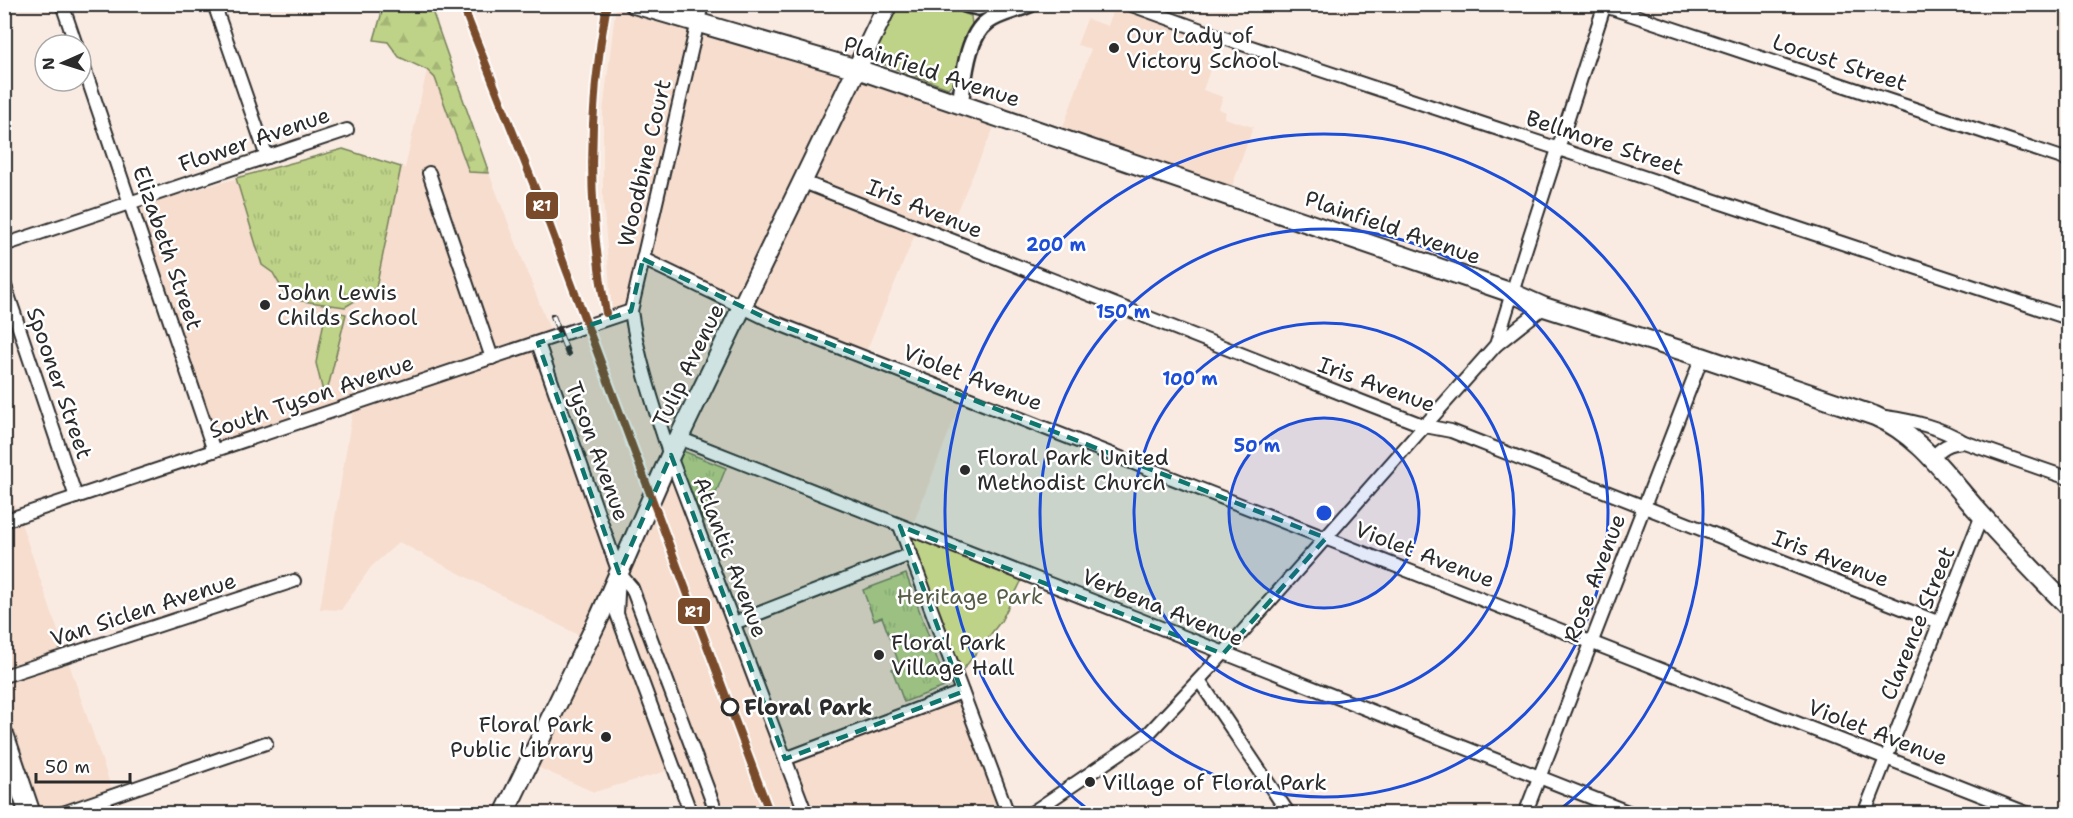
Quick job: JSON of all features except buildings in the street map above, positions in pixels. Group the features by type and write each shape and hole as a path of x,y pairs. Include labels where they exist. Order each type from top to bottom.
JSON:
{"main road":[{"name":"Plainfield Avenue","path":"634,4 696,24 857,69 1512,293 1544,307 1702,357 1875,416 1906,433 2068,606"},
{"name":"Tulip Avenue","path":"504,813 600,616 670,456 888,4"},
{"path":"4,737 30,813"}],"street":[{"path":"62,4 72,33"},
{"path":"214,4 267,157"},
{"name":"Woodbine Court","path":"632,311 702,4"},
{"path":"965,4 987,10 1030,4"},
{"name":"Bellmore Street","path":"1129,4 2068,318"},
{"path":"1496,345 1603,5"},
{"name":"Locust Street","path":"1603,5 2068,160"},
{"path":"960,104 970,48 982,26 987,10"},
{"name":"Elizabeth Street","path":"93,93 214,451"},
{"name":"Flower Avenue","path":"4,245 347,130"},
{"path":"429,172 492,358"},
{"name":"Iris Avenue","path":"801,181 1425,426 1451,431 1940,623"},
{"name":"Violet Avenue","path":"643,259 774,322 2029,813"},
{"name":"Spooner Street","path":"4,283 76,497"},
{"path":"1030,813 1148,734 1223,654 1496,345 1544,307"},
{"name":"South Tyson Avenue","path":"4,521 632,311"},
{"name":"Atlantic Avenue","path":"632,311 657,415 670,456 806,813"},
{"name":"Tyson Avenue","path":"538,343 619,573"},
{"name":"Rose Avenue","path":"1525,813 1702,357"},
{"path":"1875,416 1913,422 2068,478"},
{"name":"Verbena Avenue","path":"679,438 1223,654 1633,813"},
{"path":"1931,459 1944,446 1964,442"},
{"name":"Clarence Street","path":"1864,813 1982,515"},
{"path":"900,526 1008,813"},
{"path":"734,623 911,554"},
{"path":"619,573 617,614 691,813"},
{"path":"619,573 632,588 717,813"},
{"name":"Van Siclen Avenue","path":"4,676 294,581"},
{"path":"1199,680 1289,813"},
{"path":"785,759 962,692"},
{"path":"60,813 266,743"}],"highlighted area":[{"path":"643,259 774,322 1326,538 1223,654 900,526 962,692 785,759 671,455 619,573 538,343 631,311"}],"shaded area":[{"path":"1115,4 1221,38 1203,90 1223,97 1219,109 1226,112 1224,118 1253,127 1229,195 1060,136 1091,49 1077,45 1087,19 1108,26"},
{"path":"616,5 642,5 780,56 995,125 948,231 914,237 860,366 962,399 910,532 1009,813 682,813 667,771 594,792 530,764 590,641 399,542 371,567 341,610 320,609 353,409 329,418 331,404 216,443 137,206 343,149 376,287 401,167 405,168 427,70 435,78 469,172 489,173 551,333 612,312 603,198 603,112"},
{"path":"5,476 120,813 5,813"}],"green space":[{"path":"384,5 430,5 489,173 469,172 435,78 427,70 399,57 388,42 374,40"},
{"path":"898,5 943,5 971,16 972,25 961,52 956,80 948,88 880,63 876,50"},
{"path":"343,149 401,167 376,288 345,307 288,299 273,273 262,265 236,178"},
{"path":"326,310 346,314 325,400 316,363"},
{"path":"683,451 726,468 704,522 678,465"},
{"name":"Heritage Park","path":"904,530 1024,576 1001,621 958,676"},
{"path":"906,574 947,686 904,702 892,669 900,666 882,617 874,620 863,590"}],"railway":[{"path":"462,4 548,221 635,452"},
{"path":"604,19 607,4"},
{"path":"553,316 568,354"}],"transit line":[{"name":"R1","path":"462,4 548,221 770,814"},
{"name":"R1","path":"606,313 595,236 592,158 596,81 607,4"}],"place":[{"name":"Our Lady of Victory School","path":"1114,48"},
{"name":"John Lewis Childs School","path":"265,305"},
{"name":"Floral Park United Methodist Church","path":"965,470"},
{"name":"Floral Park Village Hall","path":"879,655"},
{"name":"Floral Park","path":"730,707"},
{"name":"Floral Park Public Library","path":"606,737"},
{"name":"Village of Floral Park","path":"1090,782"}]}
